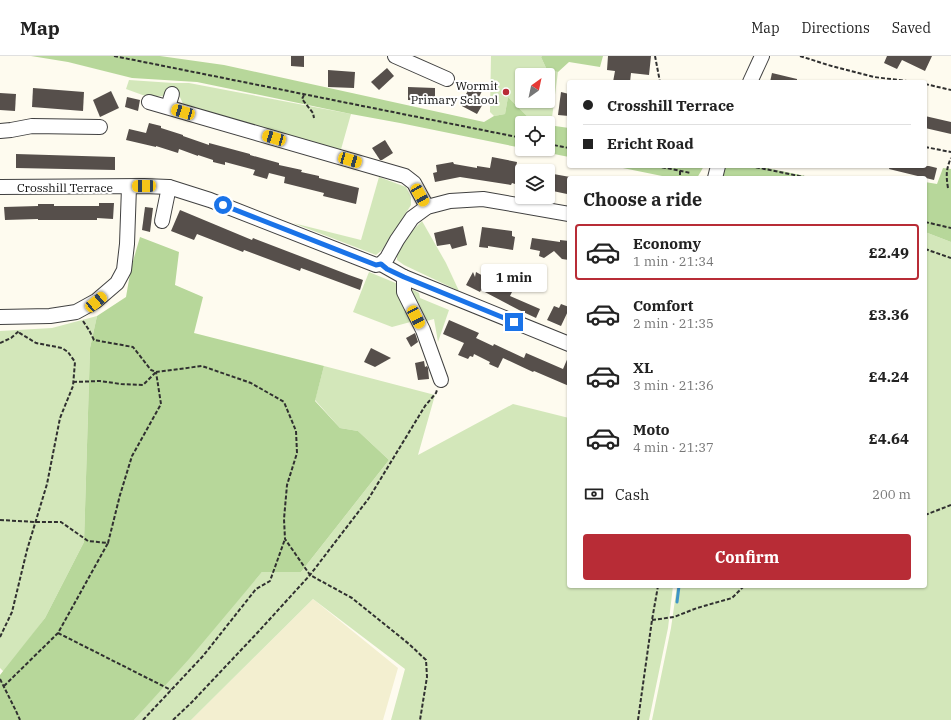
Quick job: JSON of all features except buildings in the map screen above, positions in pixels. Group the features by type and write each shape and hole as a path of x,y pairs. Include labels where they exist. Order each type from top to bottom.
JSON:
{"street":[{"path":"395,56 447,79"},
{"path":"751,80 762,56"},
{"path":"149,102 170,100 405,176 414,183 427,207"},
{"path":"0,131 32,126 100,127"},
{"name":"Crosshill Terrace","path":"0,187 169,187 210,200 376,265 381,264 387,269 404,277 567,343"},
{"path":"0,317 50,316 76,312 96,302 117,283 124,270 127,244 129,187"},
{"path":"162,221 169,187"},
{"path":"381,264 387,258 412,218 427,207 450,201 483,199 567,214"},
{"path":"404,277 404,292 423,330 441,380"}],"path":[{"path":"114,56 515,137"},
{"path":"120,56 125,58"},
{"path":"655,56 660,80"},
{"path":"800,56 874,77 898,80"},
{"path":"927,84 951,90"},
{"path":"304,95 302,99 314,113 314,118"},
{"path":"555,145 567,148"},
{"path":"927,147 951,152"},
{"path":"948,188 947,166 951,158"},
{"path":"666,168 691,173"},
{"path":"760,168 799,176"},
{"path":"680,171 680,176"},
{"path":"927,222 951,228"},
{"path":"927,250 951,258"},
{"path":"76,312 89,330 94,340 133,347 151,370 156,372 202,366 251,383 284,402 296,431 297,453 287,485 284,519 285,539 270,581 256,589 203,656 143,720"},
{"path":"0,343 11,338 18,332 27,317"},
{"path":"0,637 12,612 27,550 46,484 60,418 73,386 75,362 68,352 62,348 36,343 18,332"},
{"path":"73,382 100,381 143,385 156,372"},
{"path":"4,686 58,633 108,543 132,456 160,404 156,372"},
{"path":"173,720 192,702 310,575 369,498 425,406 436,394 441,380"},
{"path":"927,513 951,505"},
{"path":"0,520 62,522 88,541 108,543"},
{"path":"285,539 310,575 352,598 409,644 426,660 427,677 420,720"},
{"path":"638,720 658,588"},
{"path":"652,620 674,617 696,608 732,598 742,588"},
{"path":"58,633 171,690"},
{"path":"0,679 20,720"}],"shaded area":[{"path":"313,599 398,668 383,720 191,720"}],"green space":[{"path":"31,56 160,56 224,65 484,122 494,116 505,114 508,97 515,104 515,108 519,108 527,116 515,116 515,147 197,82 132,78 68,62"},
{"path":"491,56 542,56 541,57 546,68 515,68 515,104 508,97 505,114 494,116 490,112"},
{"path":"603,56 600,67 569,62 558,72 555,71 555,68 546,68 541,57"},
{"path":"555,71 558,72 555,95"},
{"path":"129,80 189,83 351,114 340,153 184,106 179,95 169,90 164,96 148,97 126,89"},
{"path":"519,108 553,108 552,116 527,116"},
{"path":"555,126 567,128 567,157 555,154"},
{"path":"623,168 703,168 698,176 662,176"},
{"path":"724,168 767,168 805,176 722,176"},
{"path":"943,168 951,169 951,242 927,233 927,182 937,184"},
{"path":"379,177 406,187 411,197 411,205 382,250 376,255 293,223 361,240"},
{"path":"422,221 446,263 459,291 404,265 397,260 397,252 408,235"},
{"path":"927,233 951,242 951,720 652,720 671,628 677,588 927,588"},
{"path":"140,237 179,252 175,285 203,297 194,333 324,366 315,401 340,428 358,431 389,460 301,572 262,572 189,659 134,720 0,720 0,675 45,618 84,542 90,348 97,316 126,297 131,268"},
{"path":"369,272 398,284 414,321 392,327 353,312"},
{"path":"408,287 419,293 420,298 449,310 438,342 434,319 423,322"},
{"path":"97,316 90,348 84,542 45,618 4,672 0,668 0,331 52,328"},
{"path":"324,366 435,395 418,455 513,404 567,418 567,588 673,588 668,628 649,720 391,720 405,669 313,599 191,720 134,720 262,572 301,572 389,460 358,431 340,428 315,400"}],"waterway":[{"path":"677,602 679,588"}],"place":[{"name":"Wormit Primary School","path":"506,92"}],"route":[{"path":"223,205 376,265 381,264 387,269 404,277 514,322"}]}
